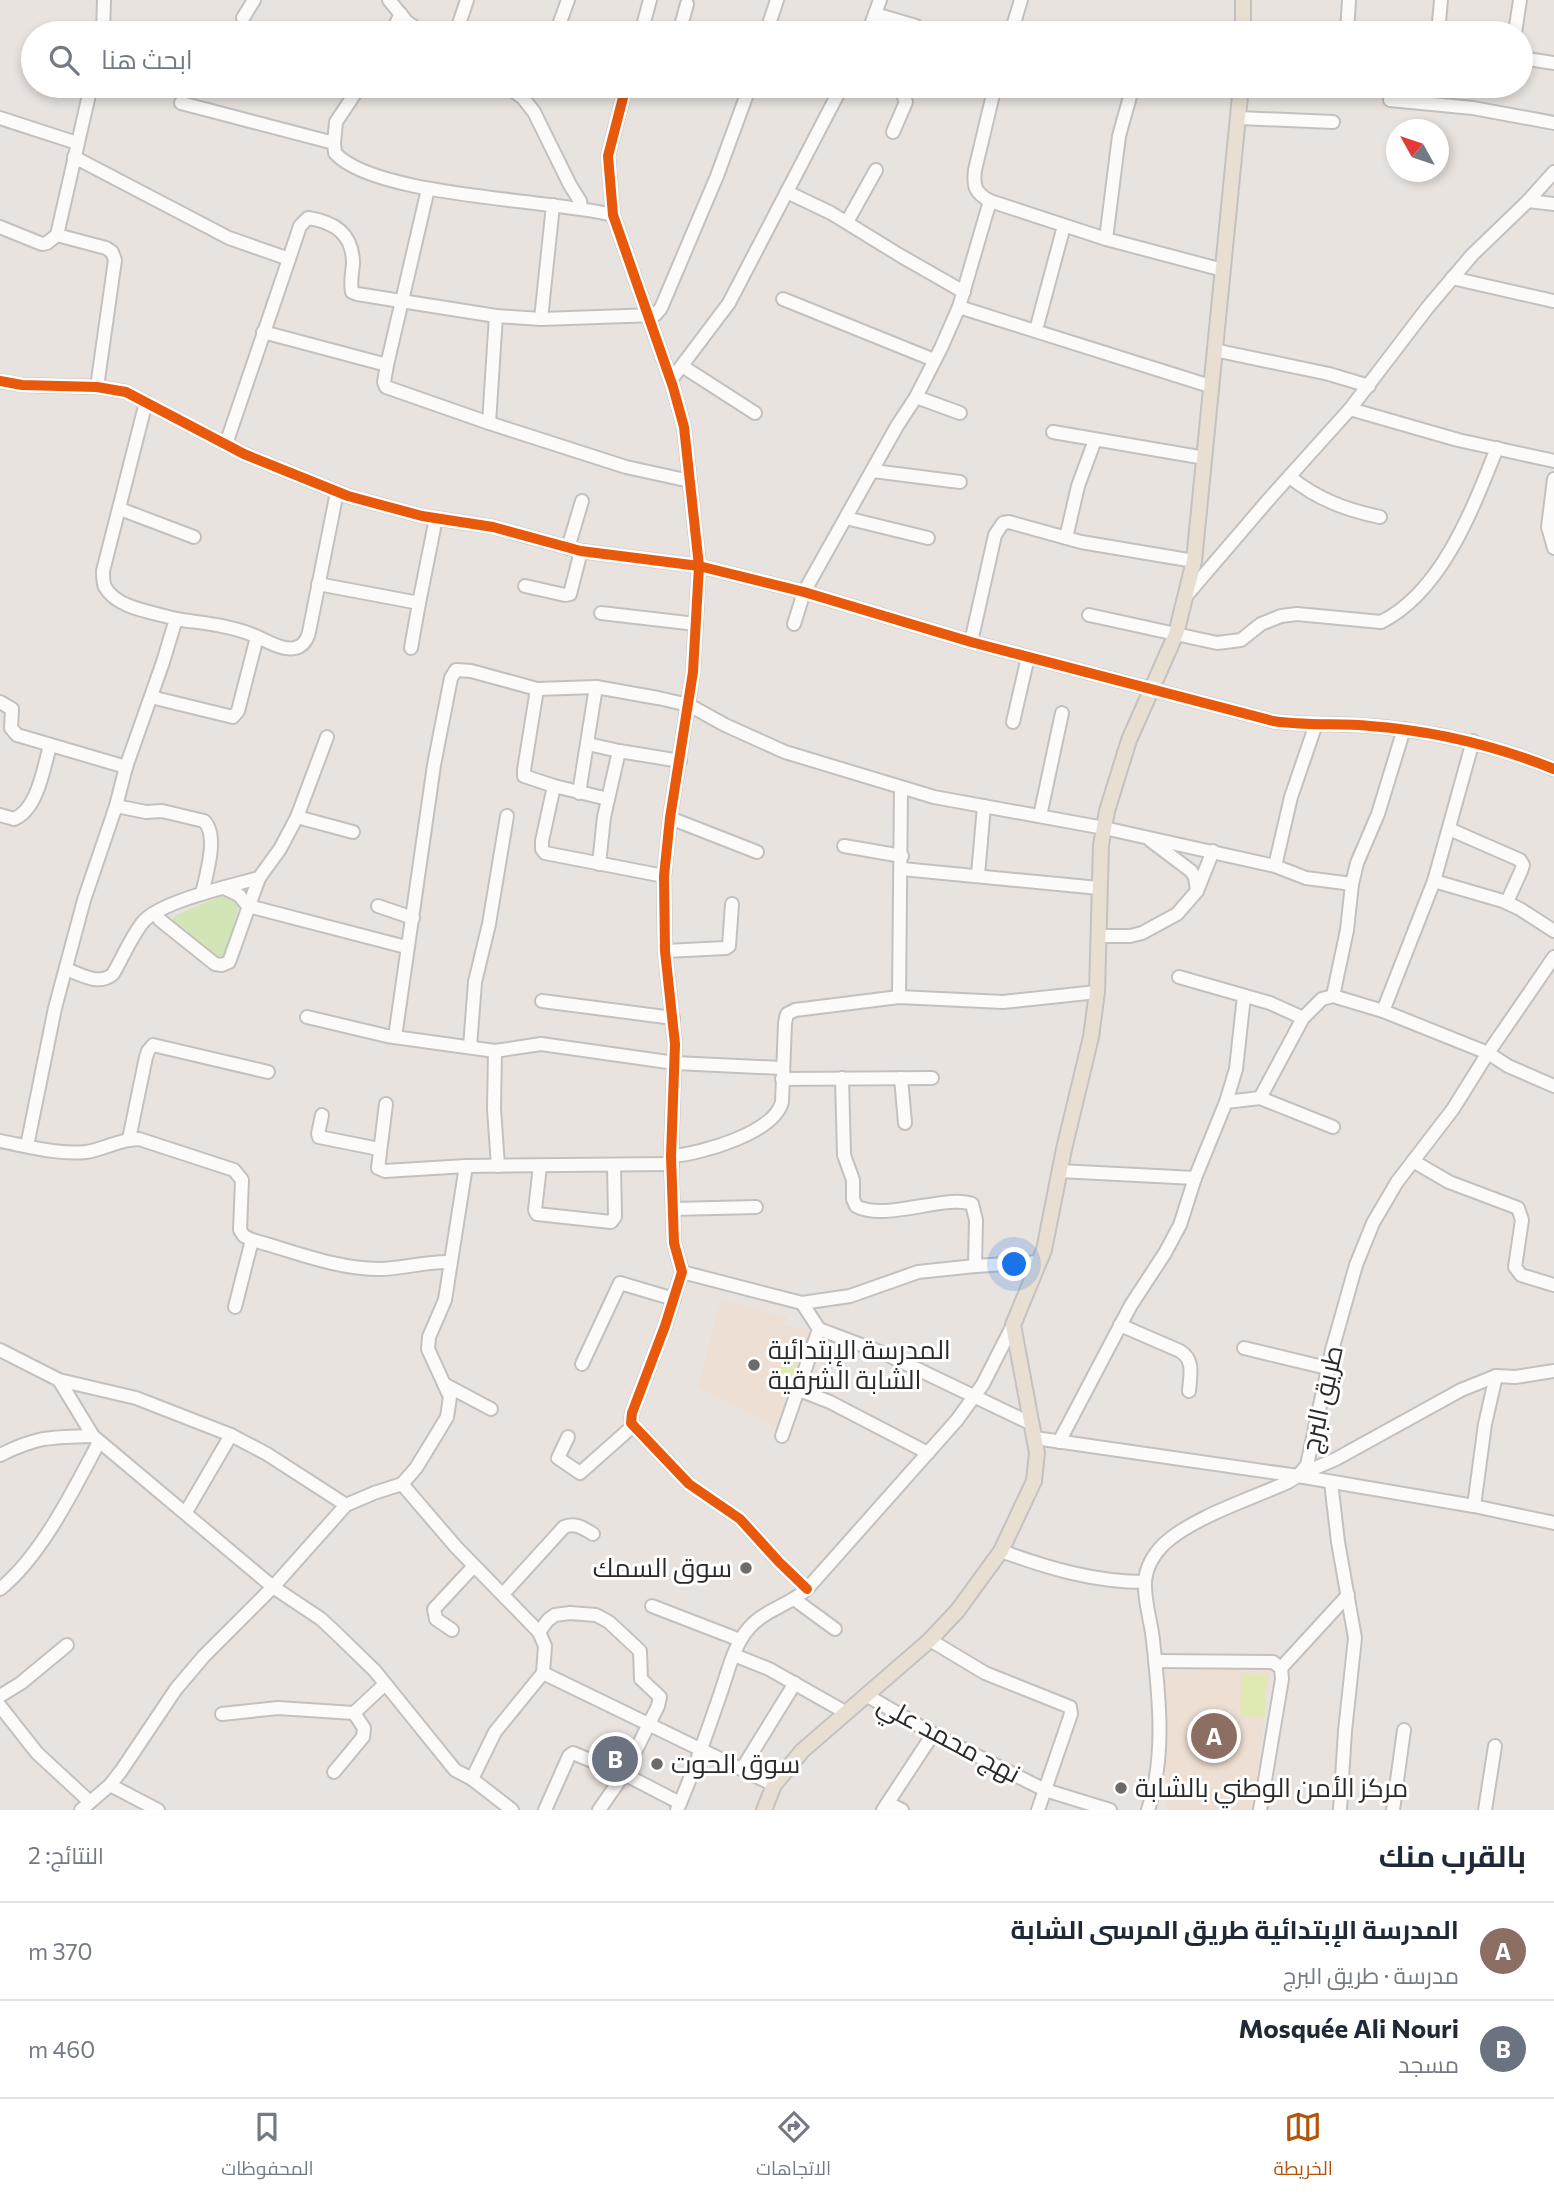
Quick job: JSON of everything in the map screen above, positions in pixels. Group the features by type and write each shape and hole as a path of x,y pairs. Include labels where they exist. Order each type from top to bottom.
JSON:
{"main road":[{"path":"1243,0 1243,21"},
{"path":"764,1810 774,1785 802,1751 930,1640 971,1594 1001,1551 1034,1481 1037,1467 1033,1431 1013,1325 1047,1240 1059,1171 1087,1054 1097,992 1101,845 1116,776 1176,634 1194,561 1240,98"}],"street":[{"path":"243,18 254,0"},
{"path":"389,0 408,21"},
{"path":"460,21 467,0"},
{"path":"560,21 568,0"},
{"path":"644,21 650,0"},
{"path":"770,21 777,0"},
{"path":"872,21 880,0"},
{"path":"1015,21 1021,0"},
{"path":"1348,21 1349,0"},
{"path":"1439,21 1441,0"},
{"path":"1517,21 1520,0"},
{"path":"102,1 103,21"},
{"path":"682,21 687,4"},
{"path":"875,13 900,21"},
{"path":"397,21 401,14"},
{"path":"1533,60 1554,63"},
{"path":"0,227 42,244 57,235 87,98"},
{"path":"352,98 336,122 334,143 335,153 350,166 428,189 581,208 612,215"},
{"path":"523,98 534,112 580,201 581,208"},
{"path":"623,98 608,156 612,215 671,380 684,427 699,566 689,705 670,818 664,876 665,951 675,1063 672,1160 674,1243 682,1272 632,1413 633,1426 694,1488 740,1519 807,1588"},
{"path":"226,444 302,222 308,218 318,219 348,237 353,263 352,292 496,316 541,319 648,317 655,315 661,308 717,176 746,98"},
{"path":"671,380 729,303 836,98"},
{"path":"893,132 906,102 904,98"},
{"path":"992,98 974,183 978,193 990,201 1105,239 1223,270"},
{"path":"1105,239 1119,136 1130,98"},
{"path":"1390,100 1473,108 1554,123"},
{"path":"181,103 334,143"},
{"path":"0,118 77,143"},
{"path":"1239,118 1333,122"},
{"path":"75,157 229,238 289,259"},
{"path":"847,222 876,170"},
{"path":"1186,596 1350,409 1452,278 1554,172"},
{"path":"428,189 387,365 384,382 386,387 626,467 690,481"},
{"path":"787,192 847,222 964,292"},
{"path":"794,624 804,592 916,397 959,307 990,201"},
{"path":"1528,201 1554,204"},
{"path":"541,319 554,205"},
{"path":"1036,330 1064,226"},
{"path":"57,235 106,248 112,252 115,260 97,387"},
{"path":"1452,278 1553,301"},
{"path":"783,299 934,360"},
{"path":"959,307 1210,386"},
{"path":"489,423 496,316"},
{"path":"263,332 387,365"},
{"path":"1214,350 1329,374 1369,386"},
{"path":"682,366 755,413"},
{"path":"0,381 22,386 97,387 126,392 260,461 337,492 407,513 493,527 581,551 699,566 804,592 971,642 1273,721 1404,729 1473,741 1554,769"},
{"path":"916,397 960,413"},
{"path":"146,402 103,571 104,585 112,595 130,606 176,619 239,631 278,646 301,646 307,638 337,492"},
{"path":"1350,409 1458,440 1554,461"},
{"path":"1053,432 1205,458"},
{"path":"1066,537 1078,486 1095,440"},
{"path":"1089,615 1209,642 1241,640 1261,624 1281,616 1297,614 1376,622 1391,617 1413,600 1437,572 1465,522 1497,448"},
{"path":"873,471 960,482"},
{"path":"1290,477 1312,494 1336,505 1380,517"},
{"path":"1554,479 1548,527 1554,548"},
{"path":"568,548 582,501"},
{"path":"120,509 194,537"},
{"path":"411,648 436,518"},
{"path":"846,519 928,538"},
{"path":"971,642 995,535 1003,523 1009,522 1066,537 1194,561"},
{"path":"525,586 565,596 569,594 581,551"},
{"path":"318,584 419,603"},
{"path":"601,613 696,624"},
{"path":"27,1146 44,1058 84,900 176,619"},
{"path":"151,698 233,717 238,711 257,637"},
{"path":"1013,722 1028,657"},
{"path":"395,1037 434,765 453,673 459,670 537,689 596,687 689,705 725,725 785,752 901,788 1213,851 1275,866 1306,878 1352,884"},
{"path":"579,793 596,687"},
{"path":"537,689 524,776 608,799"},
{"path":"0,702 12,709 13,732 50,746 126,767"},
{"path":"1040,816 1062,713"},
{"path":"1275,866 1291,797 1316,724"},
{"path":"1333,996 1357,863 1378,814 1404,729"},
{"path":"155,913 212,962 222,965 231,959 259,878 298,817 327,737"},
{"path":"1383,1011 1434,881 1473,741"},
{"path":"588,744 680,761"},
{"path":"0,815 14,819 26,811 33,799 50,746"},
{"path":"599,864 608,799 619,751"},
{"path":"554,786 542,849 552,855 664,876"},
{"path":"899,997 901,788"},
{"path":"116,806 146,812 162,811 208,824 212,836 202,894"},
{"path":"978,875 984,806"},
{"path":"470,1047 475,982 489,924 507,816"},
{"path":"298,817 352,832"},
{"path":"670,818 757,852"},
{"path":"1449,829 1520,860 1523,865 1507,902"},
{"path":"1147,837 1191,871 1195,877 1197,891"},
{"path":"844,846 902,863 978,875 1099,888"},
{"path":"1099,936 1130,936 1142,933 1177,914 1197,891 1213,851"},
{"path":"66,969 100,981 106,980 113,974 145,920 155,913 202,894 259,878"},
{"path":"1434,881 1507,902 1554,931"},
{"path":"224,888 239,895 248,906 406,947"},
{"path":"665,951 729,946 732,904"},
{"path":"377,906 413,918"},
{"name":"طريق البرج","path":"1148,1810 1155,1784 1159,1741 1145,1582 1150,1564 1155,1554 1172,1537 1298,1476 1307,1465 1327,1368 1366,1238 1391,1191 1458,1102 1554,957"},
{"path":"1179,977 1270,1003 1303,1018"},
{"path":"386,1104 379,1149 378,1168 381,1170 467,1166 614,1165 672,1160 697,1154 763,1126 779,1112 785,1023 787,1014 795,1010 899,997 1003,1002 1097,992"},
{"path":"1059,1442 1120,1325 1171,1243 1185,1210 1226,1102 1237,1064 1244,996"},
{"path":"1260,1098 1303,1018 1322,999 1333,996 1383,1011 1488,1053 1508,1066 1554,1086"},
{"path":"541,1001 673,1018"},
{"path":"307,1017 395,1037 495,1051 541,1044 675,1063 782,1074 842,1078 932,1078"},
{"path":"129,1139 146,1057 153,1045 268,1072"},
{"path":"495,1051 494,1108 498,1166"},
{"path":"842,1078 844,1155 853,1180 853,1199 856,1206 864,1210 874,1210 911,1209 962,1202 972,1204 976,1220 975,1265"},
{"path":"901,1078 905,1123"},
{"path":"1226,1102 1260,1098 1333,1128"},
{"path":"322,1115 319,1137 379,1149"},
{"path":"0,1141 76,1153 106,1148 129,1139 139,1139 234,1170 242,1180 240,1230 252,1240 366,1269 384,1269 431,1261 450,1262"},
{"path":"1413,1161 1449,1182 1518,1208 1522,1213 1522,1220 1515,1267 1521,1275 1554,1286"},
{"path":"540,1166 535,1210 537,1214 611,1222 615,1217 614,1165"},
{"path":"0,1706 37,1753 86,1806 110,1785 187,1675 273,1587 346,1505 402,1484 416,1468 447,1417 450,1397 428,1349 429,1338 445,1300 467,1166"},
{"path":"1059,1171 1195,1178"},
{"path":"673,1209 756,1207"},
{"path":"235,1307 252,1240"},
{"path":"682,1272 802,1303 850,1296 918,1272 975,1265 1040,1262"},
{"path":"582,1364 620,1283 674,1299"},
{"path":"802,1303 819,1329 888,1355 975,1396 1033,1431 1059,1442 1298,1476 1474,1506 1554,1523"},
{"path":"624,1774 678,1807 740,1640 757,1620 794,1599 807,1588 929,1452 975,1396 1013,1325"},
{"path":"1120,1325 1180,1350 1188,1356 1191,1367 1189,1391"},
{"path":"782,1436 819,1329"},
{"path":"1244,1348 1327,1368"},
{"path":"0,1350 60,1380 136,1398 231,1435 267,1454 346,1505"},
{"path":"1298,1476 1336,1459 1461,1390 1496,1376 1515,1377 1554,1371"},
{"path":"1474,1506 1485,1424 1496,1376"},
{"path":"60,1380 96,1439 273,1587 321,1619 364,1660 451,1766 512,1810"},
{"path":"444,1384 491,1409"},
{"path":"799,1390 867,1420 929,1452"},
{"path":"568,1437 558,1458 580,1474 633,1426"},
{"path":"186,1512 231,1435"},
{"path":"0,1455 47,1437 96,1439"},
{"path":"0,1589 18,1571 54,1523 96,1439"},
{"path":"1331,1482 1355,1638 1340,1810"},
{"path":"402,1484 474,1566 539,1632 545,1646 543,1673 495,1731 472,1779"},
{"path":"503,1594 564,1527 571,1524 593,1534"},
{"path":"1001,1551 1076,1575 1112,1581 1145,1582"},
{"path":"452,1630 436,1619 434,1609 474,1566"},
{"path":"1260,1810 1282,1679 1281,1668 1348,1595"},
{"path":"794,1599 835,1629"},
{"path":"652,1606 740,1640"},
{"path":"539,1632 555,1615 596,1615 609,1622 640,1651 642,1659 639,1676 660,1697 624,1774 600,1810"},
{"path":"930,1640 985,1673 1070,1707 1071,1714 1051,1765 1038,1810"},
{"path":"0,1696 21,1684 67,1645"},
{"path":"734,1655 769,1669 845,1712"},
{"path":"1154,1661 1273,1662 1281,1668"},
{"path":"543,1673 774,1785"},
{"path":"742,1769 795,1683"},
{"path":"222,1714 278,1708 354,1713 385,1684"},
{"name":"نهج محمد علي","path":"866,1695 933,1734 1045,1790 1110,1810"},
{"path":"334,1772 363,1737 364,1728 354,1713"},
{"path":"1393,1810 1404,1730"},
{"path":"902,1810 885,1806 933,1734"},
{"path":"545,1810 569,1756 573,1754 597,1763 611,1740 634,1751"},
{"path":"1485,1810 1495,1746"},
{"path":"110,1785 158,1810"}],"shaded area":[{"name":"المدرسة الإبتدائية الشابة الشرقية","path":"721,1300 788,1317 784,1325 806,1329 813,1343 777,1428 698,1387"},
{"path":"1271,1669 1252,1810 1168,1810 1165,1671"}],"green space":[{"path":"224,895 238,902 239,906 225,955 221,960 216,959 172,920 176,915"},
{"path":"785,1342 801,1346 793,1377 778,1373"},
{"path":"1242,1674 1267,1676 1265,1717 1240,1716"}],"cycle path":[{"path":"623,98 608,156 613,215 673,387 684,427 699,566 693,672 670,818 664,876 665,951 675,1044 671,1156 674,1243 682,1272 632,1413 631,1423 689,1484 740,1519 807,1589"},
{"path":"0,381 22,385 97,387 126,392 244,454 348,496 422,516 493,527 581,551 699,566 804,592 971,642 1273,721 1418,731 1487,746 1554,769"}],"place":[{"name":"المدرسة الإبتدائية الشابة الشرقية","path":"754,1365"},
{"name":"سوق السمك","path":"746,1568"},
{"name":"المدرسة الإبتدائية طريق المرسى الشابة","path":"1214,1736"},
{"name":"Mosquée Ali Nouri","path":"615,1759"},
{"name":"سوق الحوت","path":"657,1764"},
{"name":"مركز الأمن الوطني بالشابة","path":"1121,1788"}]}
